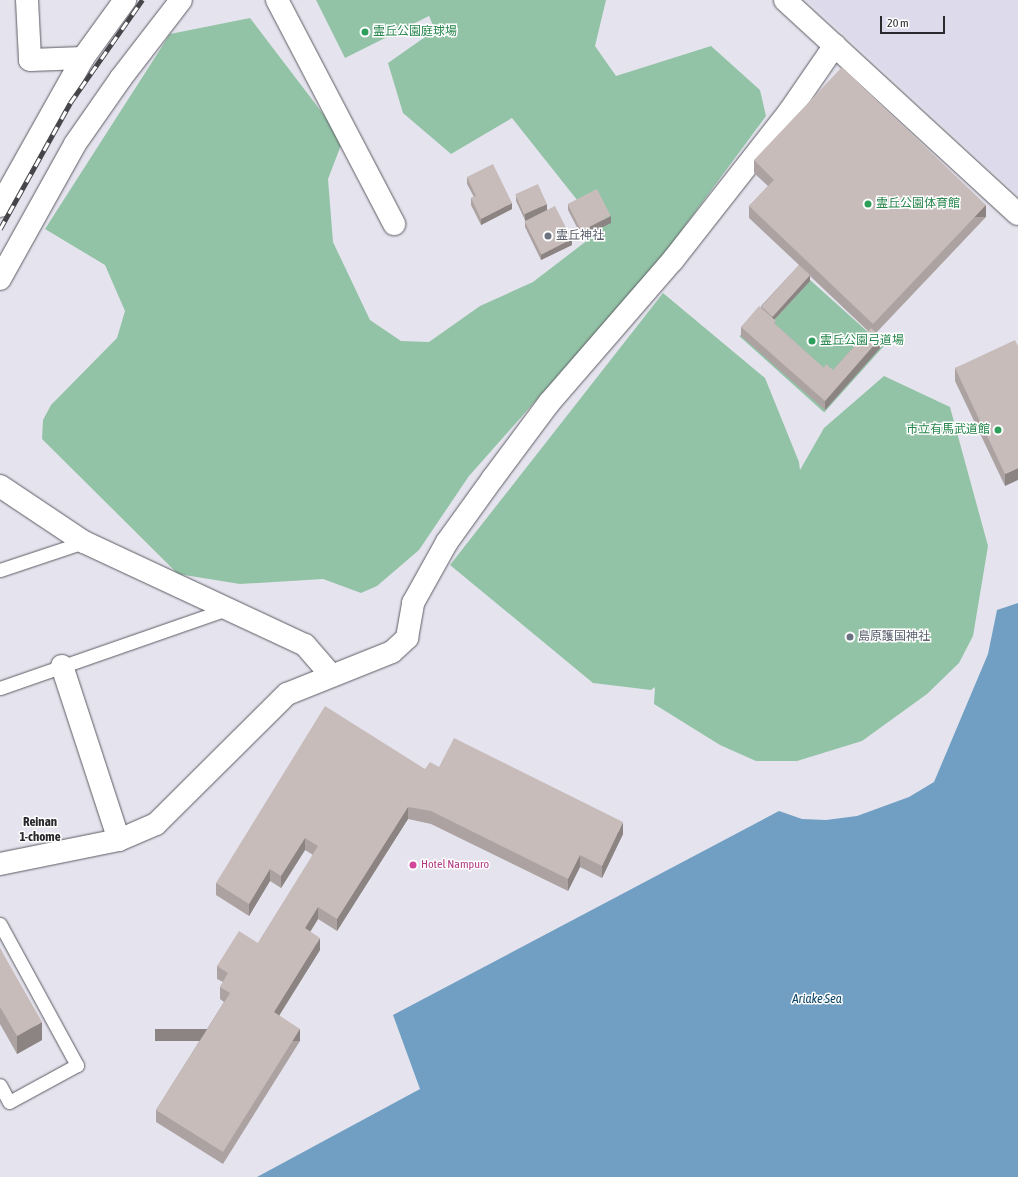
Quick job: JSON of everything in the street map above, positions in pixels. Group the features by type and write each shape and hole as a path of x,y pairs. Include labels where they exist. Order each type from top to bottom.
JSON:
{"street":[{"path":"27,0 30,60 83,58"},
{"path":"0,206 6,182 83,58 125,0"},
{"path":"0,279 75,144 121,78 181,0"},
{"path":"277,0 394,224"},
{"path":"785,0 1018,214"},
{"path":"0,864 119,840 156,824 287,694 331,675 392,652 407,638 413,603 447,542 493,478 549,403 677,254 789,112 835,46"},
{"path":"0,486 84,542 305,645 331,675"},
{"path":"62,666 119,840"}],"lane":[{"path":"0,570 84,542"},
{"path":"0,688 227,609"},
{"path":"0,924 77,1065 9,1102 0,1085"}],"shaded area":[{"path":"807,0 1018,0 1018,195"}],"green space":[{"path":"316,0 606,0 595,46 616,76 711,46 760,90 766,116 656,265 469,476 419,550 377,586 361,593 323,579 240,584 178,574 42,439 43,420 51,405 117,338 125,311 105,265 45,229 170,34 250,18 343,140 328,179 333,242 370,320 401,341 429,342 480,306 533,282 593,236 593,220 512,118 451,154 403,113 388,63 435,30 429,16 345,58"},
{"name":"霊丘公園弓道場","path":"799,270 884,346 824,412 739,336"},
{"path":"663,293 765,378 799,462 800,470 824,428 884,376 950,407 988,546 973,636 959,663 927,694 862,741 797,761 756,761 720,745 654,704 655,687 651,690 593,683 450,565"}],"water":[{"name":"Ariake Sea","path":"1018,603 1018,1177 257,1177 420,1089 393,1015 779,811 802,819 826,820 857,816 909,797 934,782 988,654 997,610"}],"building":[{"name":"霊丘公園体育館","path":"842,67 986,205 873,324 749,206 774,180 754,160"},
{"path":"493,164 512,203 481,219 471,198 476,196 467,177"},
{"path":"538,184 547,204 524,214 515,194"},
{"path":"597,189 611,216 581,231 568,204"},
{"name":"霊丘神社","path":"555,206 572,239 542,254 525,221"},
{"path":"799,265 810,275 773,317 762,307"},
{"path":"759,306 776,321 774,323 824,368 826,364 833,370 871,328 881,337 825,401 741,327"},
{"name":"市立有馬武道館","path":"1015,340 1018,346 1018,468 1005,474 955,368"},
{"path":"325,706 425,769 430,762 439,767 454,738 623,822 602,866 580,855 568,879 431,811 408,807 337,919 318,907 305,928 320,938 274,1012 300,1029 223,1152 156,1110 230,993 220,987 228,973 217,966 239,931 258,943 318,846 305,838 281,876 270,869 249,904 216,883"},
{"path":"0,948 42,1022 17,1036 0,1007"}],"railway":[{"path":"0,229 70,103 142,0"}],"place":[{"name":"霊丘公園庭球場","path":"365,32"},
{"name":"霊丘公園体育館","path":"868,204"},
{"name":"霊丘神社","path":"548,236"},
{"name":"霊丘公園弓道場","path":"812,341"},
{"name":"市立有馬武道館","path":"998,430"},
{"name":"島原護国神社","path":"850,637"},
{"name":"Hotel Nampuro","path":"413,865"}],"district":[{"name":"Reinan 1-chome","path":"40,830"}]}
